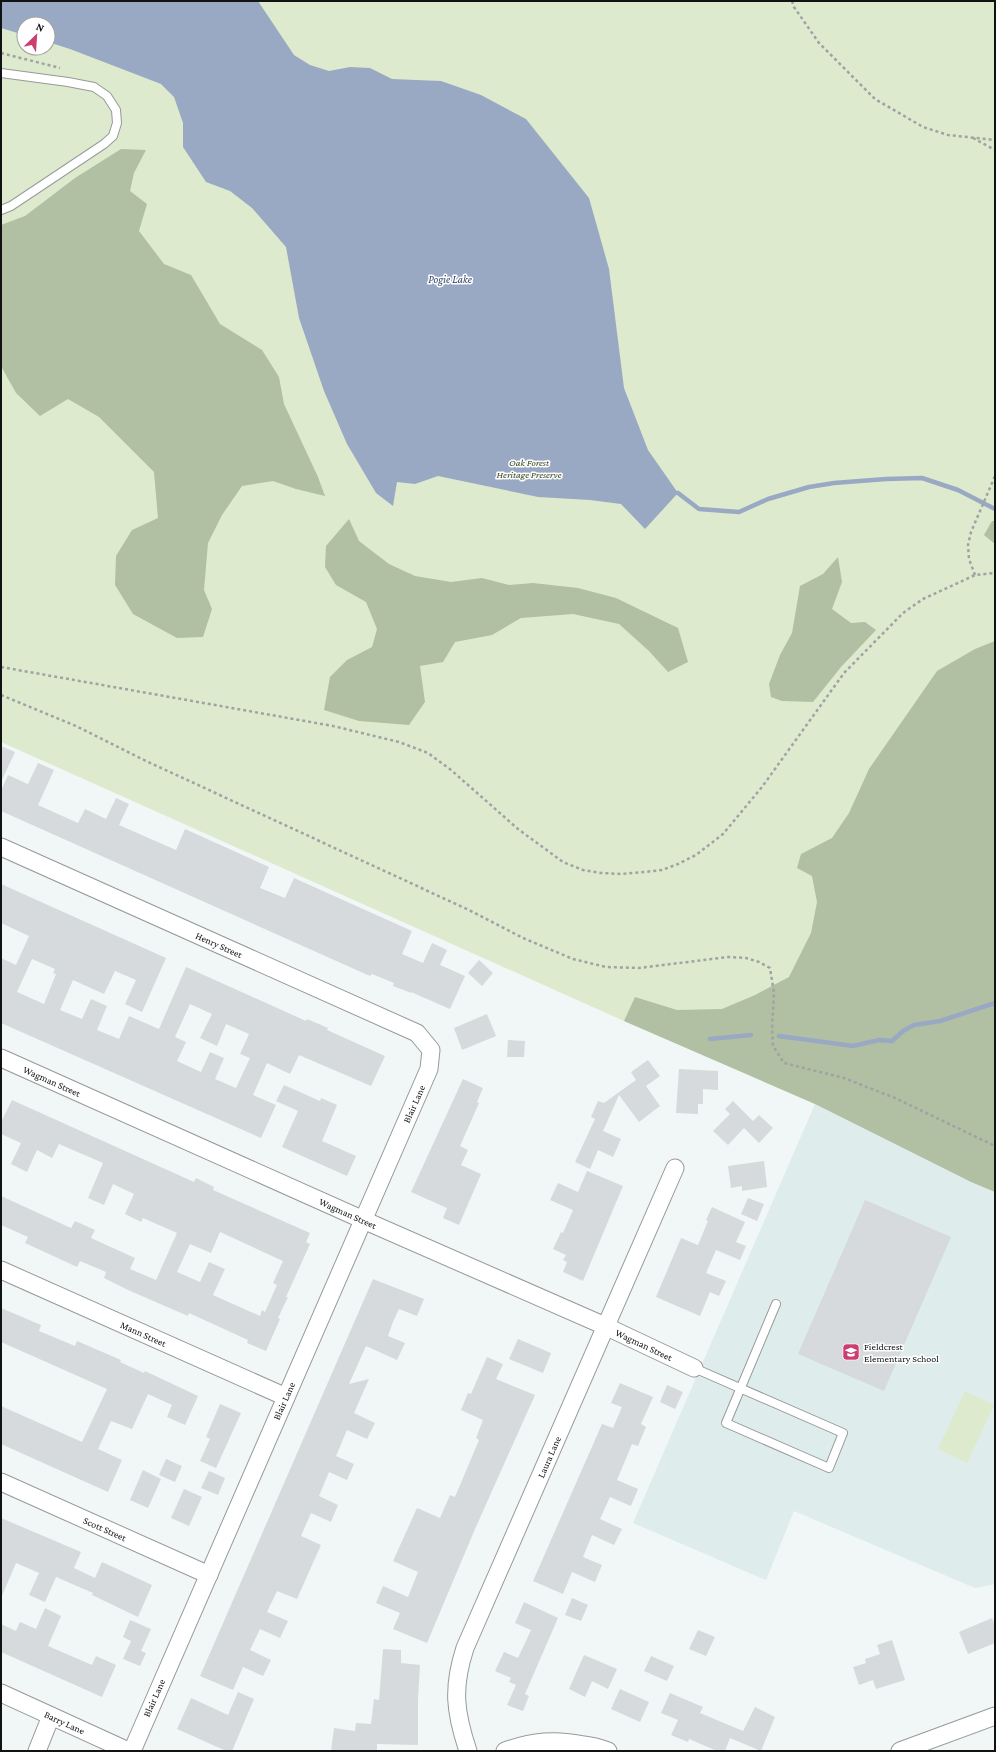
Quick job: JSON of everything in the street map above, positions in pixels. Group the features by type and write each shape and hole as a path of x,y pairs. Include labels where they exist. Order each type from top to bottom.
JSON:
{"street":[{"name":"Henry Street","path":"1,847 417,1033 431,1050"},
{"name":"Blair Lane","path":"132,1751 429,1069 431,1050"},
{"name":"Wagman Street","path":"1,1058 363,1220 605,1326 694,1368"},
{"name":"Laura Lane","path":"468,1751 457,1714 456,1700 457,1679 464,1648 675,1168"},
{"name":"Mann Street","path":"1,1270 286,1397"},
{"name":"Scott Street","path":"1,1482 208,1575"},
{"name":"Barry Lane","path":"1,1693 128,1751"},
{"path":"36,1751 51,1716"},
{"path":"900,1751 995,1716"},
{"path":"505,1751 543,1741 566,1741 602,1748 608,1751"}],"lane":[{"path":"1,73 94,87 107,96 116,110 118,123 113,136 104,144 11,206 1,210"},
{"path":"694,1368 741,1388 843,1434 829,1468 726,1423 741,1388 776,1304"}],"path":[{"path":"792,1 794,7 819,43 875,99 923,127 948,135 995,140"},
{"path":"1,53 64,69"},
{"path":"970,137 995,150"},
{"path":"975,575 969,559 968,545 995,476"},
{"path":"1,667 333,726 400,742 428,754 439,762 518,829 563,862 583,870 601,873 622,874 644,872 662,870 678,864 696,855 723,834 762,787 844,674 903,614 923,600 975,575 995,573"},
{"path":"1,695 76,726 146,761 462,906 523,938 573,959 606,967 639,968 728,957 746,958 759,962 770,968 774,993 772,1028 773,1046 784,1063 844,1078 888,1095 995,1146"}],"shaded area":[{"name":"Fieldcrest Elementary School","path":"815,1104 971,1182 995,1192 995,1584 975,1588 794,1511 766,1580 633,1523"}],"green space":[{"name":"Oak Forest Heritage Preserve","path":"1,1 995,1 995,1183 878,1135 815,1104 624,1021 1,742"},
{"path":"121,149 146,150 134,173 130,191 147,204 139,231 164,264 191,275 220,324 262,350 279,377 284,404 318,477 325,496 296,489 273,481 242,486 222,515 208,543 204,590 212,609 203,637 177,638 133,614 115,585 116,556 132,530 158,518 154,472 99,417 68,399 40,416 16,393 1,366 1,225 25,216 75,178"},
{"path":"349,519 359,541 389,564 415,576 451,582 482,578 509,585 533,583 578,588 616,598 678,628 688,662 668,672 649,651 619,624 573,614 521,618 492,635 455,642 443,662 420,666 425,702 409,725 359,721 324,710 330,677 347,660 372,647 377,629 366,602 336,585 325,567 326,546"},
{"path":"992,521 995,521 995,544 984,535"},
{"path":"838,557 842,582 832,609 851,623 865,622 876,630 841,667 813,702 782,701 771,697 769,684 780,655 792,633 800,586 823,574"},
{"path":"995,641 995,1192 971,1182 815,1104 624,1021 635,997 677,1010 722,1009 755,995 789,977 811,933 817,902 812,876 797,868 801,854 832,838 849,813 869,769 937,671 975,649"},
{"path":"965,1391 994,1405 967,1463 938,1449"}],"water":[{"name":"Pogie Lake","path":"1,1 258,1 294,55 310,65 329,71 350,67 370,68 392,79 441,81 481,95 526,119 589,198 609,269 624,388 648,450 678,493 645,529 621,504 590,500 538,497 438,476 415,484 397,482 393,506 376,493 347,444 324,391 299,318 286,247 252,208 230,191 206,182 183,147 183,123 174,97 161,84 56,45 56,16 16,16 16,33 1,28"}],"building":[{"path":"1,746 15,752 1,782"},
{"path":"38,763 54,770 38,805 78,823 85,809 106,819 116,798 129,804 119,825 176,850 185,829 269,867 260,888 285,898 294,878 412,931 402,954 423,963 432,943 447,950 440,965 465,976 450,1009 393,986 394,983 372,974 370,976 1,811 1,791 8,775 28,784"},
{"path":"1,884 166,958 142,1012 125,1004 136,980 115,971 104,994 73,980 60,1010 82,1019 91,999 107,1006 97,1030 119,1039 129,1016 159,1029 186,967 306,1021 307,1019 328,1028 327,1030 385,1056 371,1086 299,1055 290,1074 267,1063 253,1095 276,1105 261,1138 1,1023 1,958 16,965 29,936 1,923","holes":["32,959 55,969 53,973 56,974 44,1004 17,992","190,1004 212,1014 200,1038 217,1046 226,1024 249,1034 240,1054 250,1058 236,1088 215,1079 224,1058 210,1052 201,1072 177,1061 186,1042 175,1037"]},
{"path":"479,960 493,973 482,986 468,973"},
{"path":"487,1014 496,1036 462,1050 454,1028"},
{"path":"508,1040 525,1041 524,1057 507,1057"},
{"path":"648,1060 660,1076 646,1086 660,1106 639,1122 619,1095 603,1131 621,1139 613,1157 598,1150 590,1169 575,1162 595,1119 591,1117 598,1101 604,1103 636,1080 631,1072"},
{"path":"679,1069 718,1071 718,1090 703,1089 703,1104 698,1104 698,1114 676,1113"},
{"path":"463,1079 483,1088 477,1102 479,1103 460,1146 468,1150 461,1165 481,1174 459,1225 443,1218 447,1208 411,1192"},
{"path":"284,1085 320,1101 321,1098 337,1105 322,1141 356,1156 347,1176 282,1147 298,1111 276,1101"},
{"path":"12,1100 194,1182 196,1178 214,1187 213,1190 310,1233 306,1242 310,1244 286,1297 288,1297 278,1318 280,1319 266,1351 247,1343 248,1340 189,1313 188,1316 128,1290 104,1278 106,1272 80,1261 77,1267 25,1243 28,1237 1,1225 1,1196 71,1228 75,1221 95,1230 91,1238 135,1258 130,1269 156,1280 177,1233 143,1218 141,1222 125,1214 134,1194 113,1184 104,1205 88,1198 103,1163 59,1144 52,1158 37,1150 27,1172 11,1164 21,1143 1,1134 1,1122","holes":["220,1232 283,1261 273,1283 277,1285 265,1312 262,1310 260,1316 213,1295 225,1269 209,1262 200,1282 177,1272 190,1244 211,1253"]},
{"path":"733,1101 753,1121 759,1115 773,1128 759,1143 744,1128 728,1145 713,1131 730,1114 725,1109"},
{"path":"764,1161 767,1187 742,1191 742,1186 731,1188 728,1166"},
{"path":"587,1171 623,1186 583,1281 563,1272 567,1262 563,1260 566,1255 553,1249 561,1232 563,1233 573,1210 550,1200 558,1183 578,1192"},
{"path":"748,1198 764,1204 757,1221 741,1214"},
{"name":"Fieldcrest Elementary School","path":"865,1200 951,1237 884,1391 798,1354"},
{"path":"712,1207 745,1222 736,1242 746,1246 740,1260 716,1250 706,1273 726,1281 719,1296 710,1292 700,1316 656,1297 681,1238 698,1245"},
{"path":"373,1279 424,1299 417,1316 399,1309 393,1322 388,1336 405,1343 397,1360 366,1346 349,1384 369,1379 354,1413 375,1423 367,1439 347,1430 336,1456 354,1464 347,1480 329,1472 319,1496 338,1505 331,1522 311,1513 301,1536 321,1545 297,1599 277,1591 267,1612 288,1621 280,1638 260,1629 250,1650 271,1660 263,1676 243,1667 233,1690 200,1676"},
{"path":"1,1308 41,1325 39,1331 75,1346 77,1341 121,1360 120,1362 144,1373 145,1371 198,1396 185,1425 167,1417 172,1405 148,1394 132,1429 111,1421 98,1449 122,1460 108,1492 1,1444 1,1406 82,1442 107,1389 1,1342"},
{"path":"518,1339 551,1353 543,1373 509,1359"},
{"path":"487,1357 503,1364 496,1379 535,1395 475,1529 427,1643 393,1629 400,1613 376,1603 383,1586 408,1597 418,1572 393,1561 417,1508 440,1518 450,1495 455,1497 479,1440 476,1438 483,1420 461,1410 468,1393 471,1394"},
{"path":"620,1383 653,1397 641,1424 646,1427 638,1446 632,1444 617,1480 638,1489 631,1506 610,1497 600,1519 622,1529 614,1545 592,1535 583,1557 602,1565 595,1582 572,1572 563,1594 533,1581 602,1424 613,1428 622,1407 611,1403"},
{"path":"667,1385 683,1392 675,1409 660,1402"},
{"path":"220,1404 241,1413 216,1468 200,1461 210,1439 206,1437"},
{"path":"166,1459 182,1466 175,1482 159,1475"},
{"path":"143,1470 161,1479 148,1508 130,1500"},
{"path":"209,1471 225,1478 218,1495 201,1488"},
{"path":"184,1489 202,1497 189,1526 171,1518"},
{"path":"1,1518 81,1552 74,1568 95,1578 102,1562 152,1585 138,1617 92,1595 93,1593 56,1577 45,1602 29,1595 39,1573 16,1563 1,1598"},
{"path":"572,1598 588,1605 581,1621 565,1615"},
{"path":"524,1602 558,1618 525,1694 529,1696 523,1711 507,1705 516,1685 509,1682 511,1678 495,1671 504,1652 518,1658 531,1630 515,1623"},
{"path":"45,1608 61,1616 48,1646 92,1665 96,1656 116,1665 102,1697 1,1652 1,1624 16,1631 20,1622 36,1629"},
{"path":"992,1618 995,1626 995,1643 968,1654 959,1632"},
{"path":"130,1620 151,1629 141,1651 146,1653 140,1666 123,1659 131,1641 123,1637"},
{"path":"698,1630 715,1637 706,1656 689,1649"},
{"path":"892,1640 905,1680 876,1689 873,1680 859,1685 853,1667 866,1663 865,1659 880,1654 877,1645"},
{"path":"383,1649 401,1650 401,1663 420,1665 418,1745 377,1744 377,1751 331,1751 334,1728 355,1731 356,1723 371,1724 374,1699 379,1700"},
{"path":"584,1655 617,1669 608,1689 592,1681 585,1697 569,1689"},
{"path":"651,1656 674,1666 667,1681 644,1671"},
{"path":"620,1689 649,1702 640,1722 611,1709"},
{"path":"238,1692 254,1699 232,1751 226,1751 177,1729 191,1698 228,1715"},
{"path":"670,1693 703,1707 700,1713 743,1731 755,1707 775,1717 761,1751 730,1738 725,1751 717,1751 689,1739 688,1742 671,1735 678,1720 661,1713"}],"waterway":[{"path":"678,493 699,509 739,512 768,499 809,487 834,483 922,478 958,490 995,509"},
{"path":"779,1036 853,1046 879,1040 892,1041 903,1031 914,1025 940,1021 995,1003"},
{"path":"710,1039 751,1035"}],"place":[{"name":"Fieldcrest Elementary School","path":"851,1352"}]}
